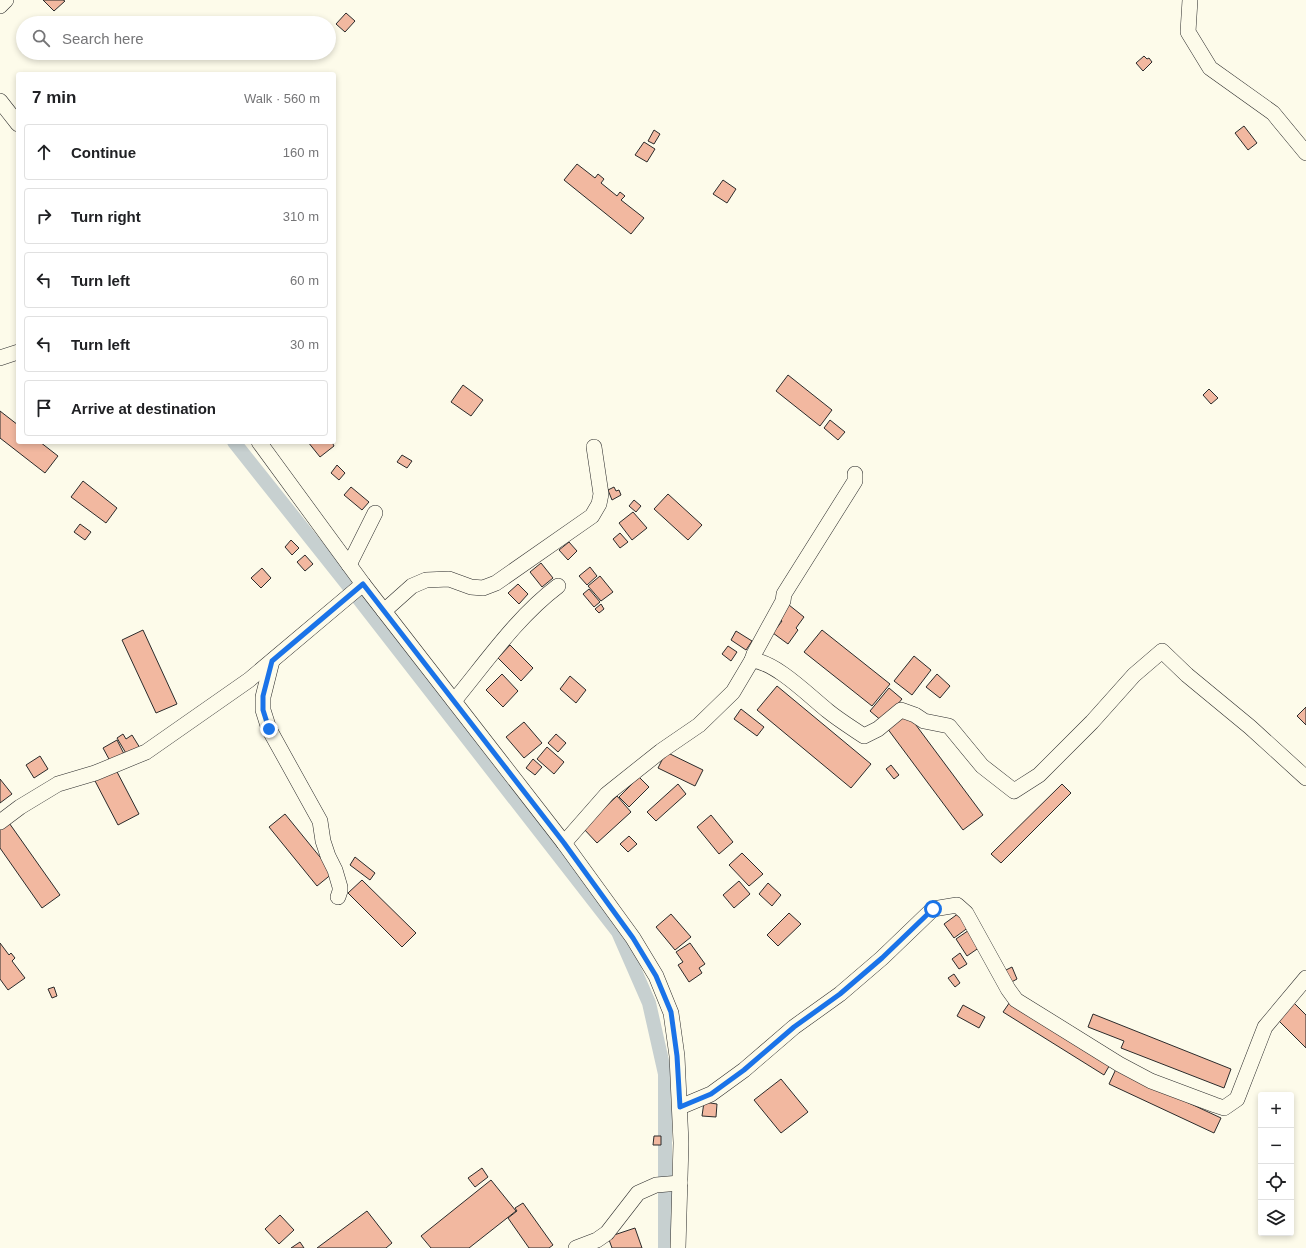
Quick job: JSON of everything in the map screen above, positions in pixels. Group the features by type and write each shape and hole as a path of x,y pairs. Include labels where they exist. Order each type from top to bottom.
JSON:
{"street":[{"path":"0,6 6,0"},
{"path":"1190,0 1188,32 1210,68 1274,113 1306,153"},
{"path":"0,101 16,121"},
{"path":"0,358 16,353"},
{"path":"260,444 363,584 564,843 633,938 656,976 671,1012 677,1056 681,1143 678,1248"},
{"path":"384,610 412,586 426,580 440,578 449,579 471,587 483,588 496,583 592,516 599,504 601,494 594,447"},
{"path":"564,843 607,794 661,750 699,725 733,692 784,601 784,594 855,481 855,474"},
{"path":"349,565 375,513"},
{"path":"0,822 20,807 58,784 96,773 146,752 249,680 363,584"},
{"path":"454,701 520,620 543,597 558,586"},
{"path":"752,660 759,661 772,668 799,687 829,712 864,736 878,729 901,710 915,715 924,721 949,726 982,766 1014,791 1039,775 1092,722 1134,675 1162,651 1187,675 1250,727 1306,778"},
{"path":"272,661 263,696 263,710 269,729 320,821 323,841 335,870 340,887 338,897"},
{"path":"680,1107 711,1094 744,1070 794,1027 840,994 870,969 933,909 947,908 957,905 966,913 1008,989 1016,1000 1119,1064 1151,1081 1224,1108 1237,1099 1265,1027 1306,978"},
{"path":"576,1248 597,1240 607,1233 638,1193 656,1185 680,1183"}],"building":[{"path":"43,0 63,0 65,1 54,11"},
{"path":"346,13 355,21 345,32 336,24"},
{"path":"1144,56 1147,59 1149,58 1152,62 1143,71 1136,63"},
{"path":"1244,126 1257,143 1248,150 1235,133"},
{"path":"654,130 660,134 654,144 648,141"},
{"path":"644,142 655,149 647,162 635,155"},
{"path":"577,164 595,178 598,174 604,179 601,183 617,196 620,192 625,196 621,200 644,218 631,234 564,180"},
{"path":"723,180 736,189 727,203 713,194"},
{"path":"788,375 832,410 820,426 776,391"},
{"path":"463,385 483,400 471,416 451,402"},
{"path":"1209,389 1218,398 1211,404 1203,395"},
{"path":"0,411 16,423 16,444 43,444 58,456 45,473 0,438"},
{"path":"830,420 845,432 838,440 824,428"},
{"path":"310,444 333,444 334,446 320,457"},
{"path":"402,455 412,461 407,468 397,462"},
{"path":"337,465 345,473 339,480 331,473"},
{"path":"83,481 117,508 106,523 71,497"},
{"path":"351,487 369,502 362,510 344,495"},
{"path":"614,487 616,491 619,490 621,495 612,500 608,490"},
{"path":"668,494 702,525 688,540 654,509"},
{"path":"634,500 641,506 636,512 629,506"},
{"path":"633,512 647,528 632,540 619,523"},
{"path":"80,524 91,532 85,540 74,532"},
{"path":"620,533 628,542 620,548 613,539"},
{"path":"291,540 299,548 292,555 285,547"},
{"path":"569,542 577,551 568,560 559,550"},
{"path":"305,555 313,564 305,571 297,562"},
{"path":"541,563 553,578 542,587 530,572"},
{"path":"590,567 597,576 587,585 579,576"},
{"path":"262,568 271,578 261,588 251,578"},
{"path":"600,576 613,592 601,601 588,586"},
{"path":"518,584 528,594 519,604 508,593"},
{"path":"589,589 600,602 594,607 583,594"},
{"path":"601,604 604,609 599,613 595,609"},
{"path":"789,605 804,617 796,628 798,630 788,644 773,633 782,621 778,618"},
{"path":"143,630 177,704 156,713 122,640"},
{"path":"822,630 890,684 872,706 804,652"},
{"path":"736,631 752,641 746,650 731,640"},
{"path":"510,645 533,668 521,681 498,658"},
{"path":"728,646 737,652 731,661 722,654"},
{"path":"914,656 931,670 912,695 894,681"},
{"path":"502,674 518,691 503,707 486,690"},
{"path":"937,674 950,686 940,698 926,687"},
{"path":"570,676 586,690 576,703 560,689"},
{"path":"777,686 871,764 851,788 757,710"},
{"path":"889,688 902,699 883,722 870,711"},
{"path":"1306,707 1306,725 1297,716"},
{"path":"741,709 764,727 757,736 734,719"},
{"path":"907,713 983,815 963,830 887,728"},
{"path":"524,722 542,743 524,758 506,737"},
{"path":"123,734 126,739 132,735 140,748 127,755 117,738"},
{"path":"556,734 566,743 558,752 548,743"},
{"path":"117,740 124,754 110,761 103,748"},
{"path":"547,747 564,762 554,774 537,759"},
{"path":"666,752 703,770 695,786 658,768"},
{"path":"40,756 48,769 34,778 26,765"},
{"path":"533,759 542,767 535,775 526,768"},
{"path":"891,765 899,775 894,779 886,769"},
{"path":"115,768 139,814 118,825 94,779"},
{"path":"639,777 649,787 629,807 619,797"},
{"path":"0,779 12,794 0,803"},
{"path":"678,784 686,794 656,821 647,812"},
{"path":"1062,784 1071,793 1001,863 991,854"},
{"path":"617,796 631,812 597,843 583,828"},
{"path":"285,814 333,873 317,886 269,827"},
{"path":"711,815 733,842 719,854 697,827"},
{"path":"7,820 60,895 42,908 0,848 0,825"},
{"path":"629,836 637,844 628,852 620,844"},
{"path":"742,853 763,874 749,886 729,865"},
{"path":"355,857 375,873 370,880 350,865"},
{"path":"362,880 416,933 402,947 348,893"},
{"path":"739,881 750,894 734,908 723,895"},
{"path":"768,883 781,895 772,906 759,894"},
{"path":"789,913 801,924 778,946 767,935"},
{"path":"959,913 969,927 954,938 944,924"},
{"path":"671,914 691,937 675,950 656,927"},
{"path":"972,928 983,945 967,956 956,939"},
{"path":"0,943 9,955 11,953 15,958 12,961 25,978 8,990 0,979"},
{"path":"690,943 705,964 699,968 702,973 689,982 678,965 683,962 676,952"},
{"path":"960,953 967,964 959,969 952,959"},
{"path":"1012,967 1017,979 1008,984 1002,972"},
{"path":"954,974 960,983 955,987 948,978"},
{"path":"54,987 57,996 52,998 48,989"},
{"path":"1012,999 1112,1061 1104,1075 1003,1012"},
{"path":"1291,1000 1306,1015 1306,1048 1275,1017"},
{"path":"963,1005 985,1017 979,1028 957,1016"},
{"path":"1093,1014 1231,1069 1224,1088 1121,1048 1124,1041 1088,1027"},
{"path":"1116,1069 1221,1118 1214,1133 1109,1084"},
{"path":"781,1079 808,1112 781,1133 754,1100"},
{"path":"704,1102 717,1104 716,1117 702,1116"},
{"path":"654,1136 661,1136 661,1145 653,1145"},
{"path":"482,1168 488,1177 475,1187 468,1178"},
{"path":"491,1180 516,1211 469,1248 431,1248 421,1236"},
{"path":"523,1203 553,1245 549,1248 529,1248 508,1218 517,1211 515,1208"},
{"path":"367,1211 392,1243 386,1248 317,1248"},
{"path":"280,1215 294,1230 279,1244 265,1229"},
{"path":"635,1228 642,1248 612,1248 608,1237"},
{"path":"300,1242 304,1248 291,1248"}],"waterway":[{"path":"236,444 358,598 618,932 649,1003 665,1074 665,1248"}],"route":[{"path":"269,729 263,710 263,696 272,661 363,584 526,793 609,903 633,938 656,976 671,1012 677,1056 680,1107 711,1094 744,1070 794,1027 840,994 882,958 933,909"}]}
